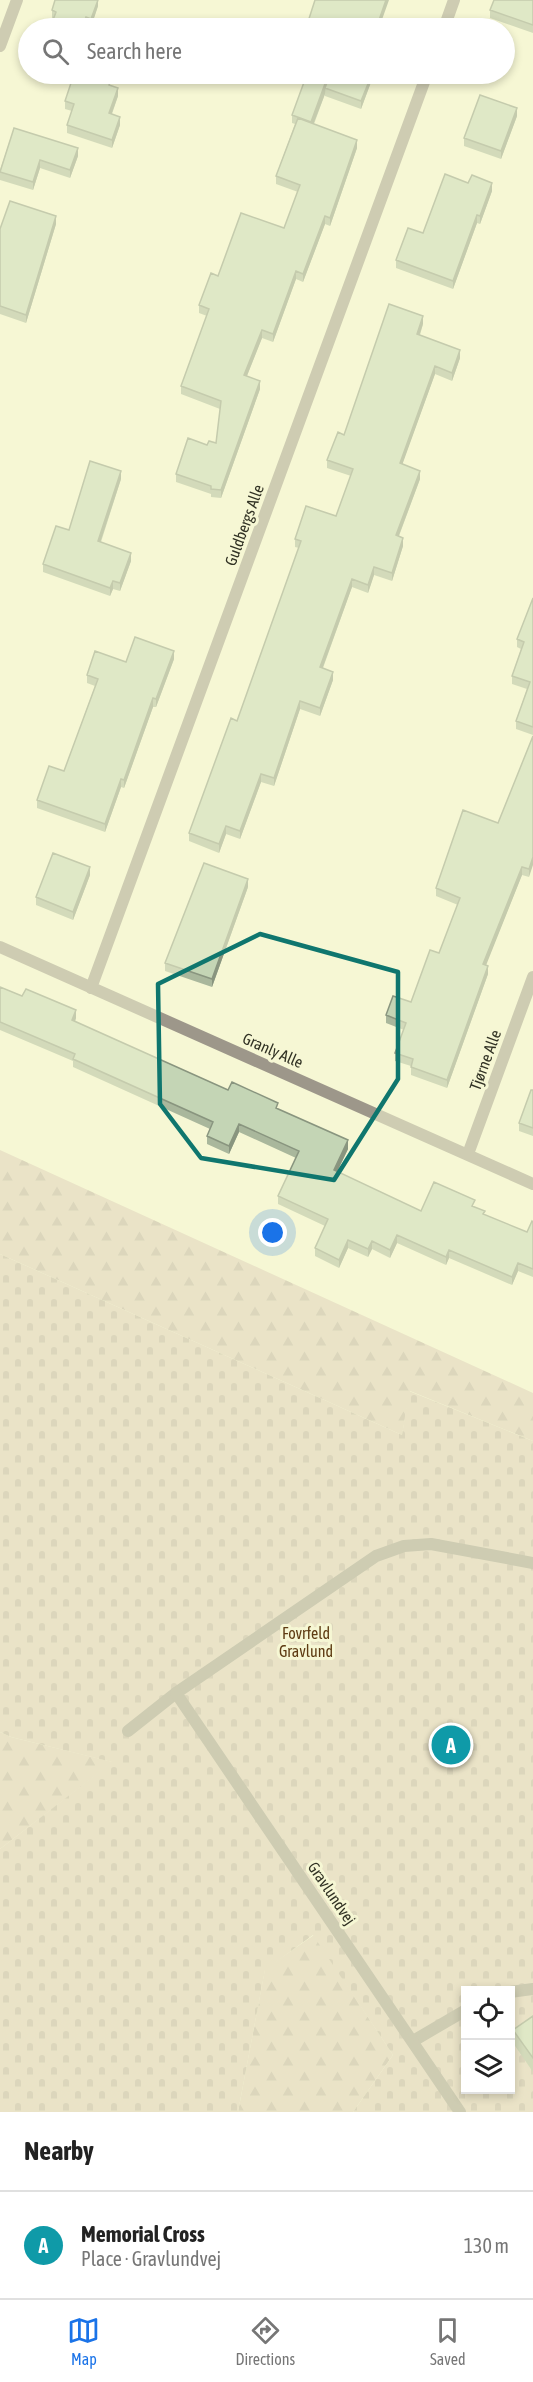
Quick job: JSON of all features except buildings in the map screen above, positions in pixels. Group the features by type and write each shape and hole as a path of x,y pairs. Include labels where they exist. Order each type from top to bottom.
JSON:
{"street":[{"path":"0,46 17,0"},
{"path":"448,18 454,0"},
{"name":"Guldbergs Alle","path":"92,988 423,84"},
{"name":"Granly Alle","path":"0,947 533,1184"},
{"name":"Tjørne Alle","path":"468,1154 533,977"},
{"path":"129,1731 176,1693 376,1557 404,1546 431,1544 533,1563"},
{"name":"Gravlundvej","path":"176,1693 460,2112"},
{"path":"515,1991 533,1989"},
{"path":"413,2041 461,2012"}],"highlighted area":[{"path":"260,934 398,972 398,1079 334,1180 201,1158 160,1104 158,984"}],"green space":[{"path":"0,1150 533,1393 533,1441 410,1391 402,1435 0,1254"},
{"name":"Fovrfeld Gravlund","path":"0,1254 402,1435 409,1391 533,1441 533,2112 353,2112 393,2055 313,1935 265,1970 238,2112 0,2112 0,1849 112,1762 11,1737 0,1732"},
{"path":"0,1732 11,1737 113,1762 0,1849"},
{"path":"314,1935 393,2055 353,2112 238,2112 265,1969"}],"place":[{"name":"Memorial Cross","path":"451,1745"}]}
